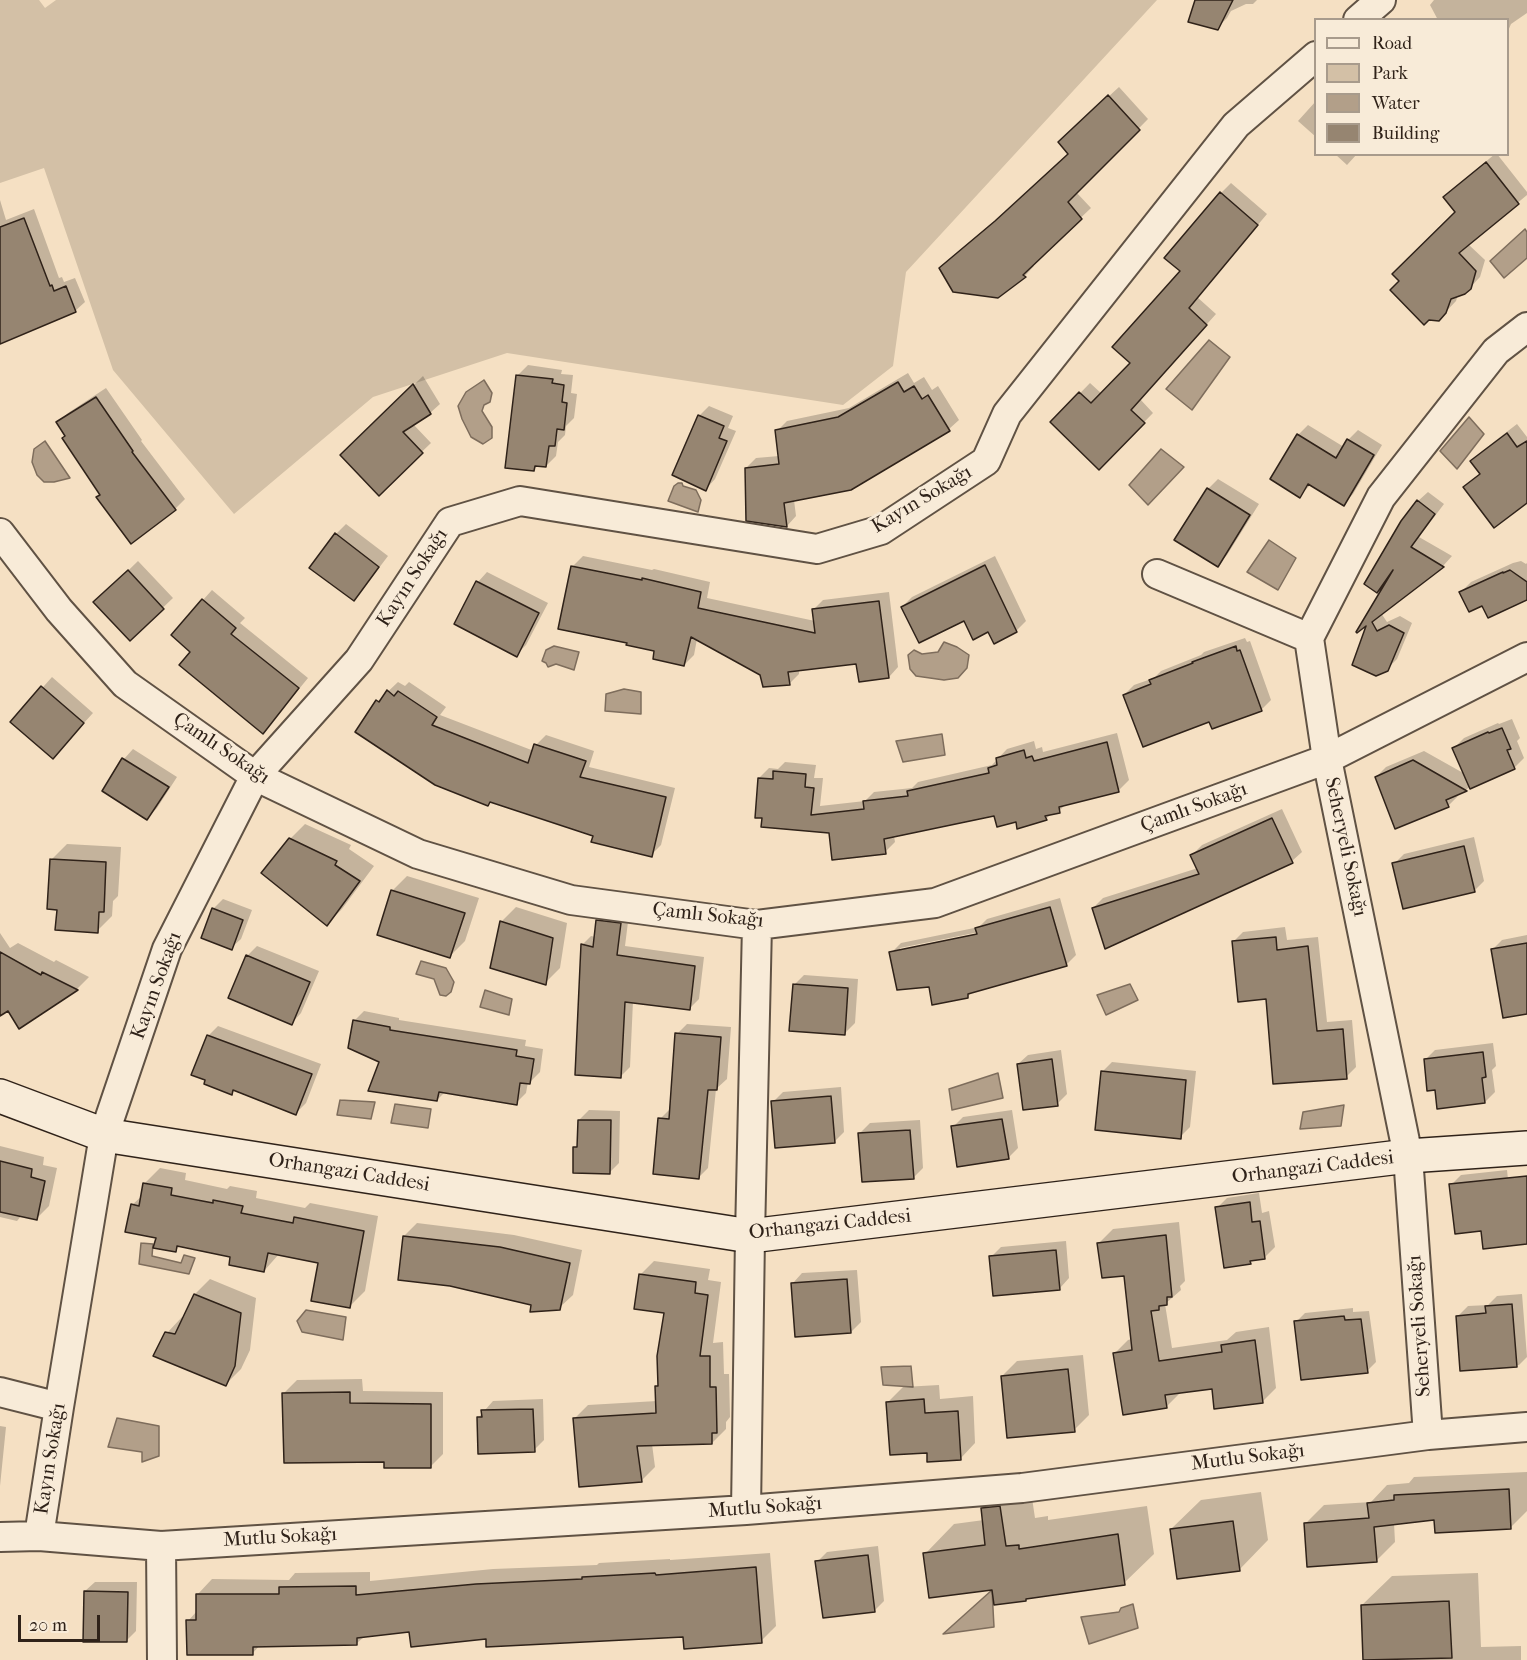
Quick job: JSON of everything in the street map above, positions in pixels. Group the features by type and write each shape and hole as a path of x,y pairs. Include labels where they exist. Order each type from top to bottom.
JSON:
{"street":[{"path":"1360,18 1381,0"},
{"name":"Kayın Sokağı","path":"39,1536 58,1407 104,1135 167,949 255,776 359,660 450,522 520,501 817,549 880,530 986,461 1007,414 1236,125 1314,58"},
{"path":"1157,574 1309,638 1381,497 1496,351 1527,327"},
{"name":"Çamlı Sokağı","path":"0,533 58,610 125,684 255,776 418,854 571,900 757,925 935,903 1327,759 1527,657"},
{"name":"Seheryeli Sokağı","path":"1309,638 1327,759 1408,1156 1428,1435"},
{"path":"746,1510 757,925"},
{"name":"Orhangazi Caddesi","path":"0,1096 104,1135 750,1236 1408,1156 1527,1148"},
{"path":"0,1392 58,1407"},
{"name":"Mutlu Sokağı","path":"0,1537 39,1536 161,1546 746,1510 1022,1488 1428,1435 1527,1427"},
{"path":"161,1546 162,1660"}],"green space":[{"path":"0,0 39,0 45,8 56,0 1157,0 906,272 893,366 843,405 507,353 373,397 234,514 113,370 44,168 0,183"}],"water":[{"path":"1525,229 1527,258 1504,278 1490,261"},
{"path":"1209,340 1230,357 1192,410 1166,389"},
{"path":"484,380 492,393 490,402 484,405 482,411 492,427 492,438 483,444 471,437 458,406 466,392"},
{"path":"1469,417 1484,434 1457,469 1440,451"},
{"path":"45,441 70,478 44,482 37,475 32,462 34,449"},
{"path":"1161,449 1184,467 1148,505 1129,485"},
{"path":"678,483 696,490 701,500 698,512 668,501 674,486"},
{"path":"1269,540 1296,558 1278,590 1247,572"},
{"path":"944,642 969,655 967,668 958,678 944,680 916,676 910,669 908,655 914,650 922,654 938,652"},
{"path":"554,646 579,652 574,670 556,664 548,667 542,661 546,650"},
{"path":"624,689 641,692 641,714 605,711 606,694"},
{"path":"942,734 945,755 903,762 896,741"},
{"path":"421,961 446,968 454,982 451,992 446,996 440,995 434,979 416,974"},
{"path":"1130,984 1138,1000 1106,1015 1097,995"},
{"path":"485,990 512,999 509,1015 480,1007"},
{"path":"998,1073 1003,1098 952,1110 949,1089"},
{"path":"340,1100 375,1102 371,1119 337,1115"},
{"path":"395,1104 431,1109 428,1128 391,1123"},
{"path":"1344,1105 1341,1126 1300,1129 1303,1112"},
{"path":"141,1243 153,1244 152,1256 181,1263 184,1255 195,1258 189,1274 139,1264"},
{"path":"306,1310 346,1317 343,1340 302,1332 297,1321"},
{"path":"911,1366 913,1387 883,1385 881,1367"},
{"path":"117,1418 159,1426 159,1456 142,1462 142,1452 108,1447"},
{"path":"992,1590 994,1627 943,1634"},
{"path":"1133,1604 1138,1628 1089,1644 1081,1617 1119,1612 1121,1608"}],"building":[{"path":"1195,0 1233,0 1218,30 1188,22"},
{"path":"1108,95 1140,130 1068,202 1082,219 1023,275 1026,277 998,298 953,292 939,268 995,221 1068,154 1058,142"},
{"path":"1486,162 1519,204 1459,253 1476,271 1471,289 1451,299 1446,313 1439,321 1429,320 1424,325 1390,290 1399,281 1392,274 1455,212 1443,197"},
{"path":"1220,192 1258,225 1189,308 1207,325 1131,410 1145,423 1099,470 1050,422 1079,392 1091,403 1130,363 1112,347 1180,271 1164,258"},
{"path":"24,218 50,286 52,285 54,291 66,286 76,312 0,344 0,227"},
{"path":"516,375 553,379 552,383 564,385 562,402 567,403 564,430 557,429 555,446 549,446 546,467 535,466 534,471 505,468"},
{"path":"898,382 904,392 914,386 922,399 928,395 950,431 851,490 784,503 787,527 746,521 745,468 779,464 775,430 838,417"},
{"path":"413,384 431,414 403,432 423,453 379,496 340,455"},
{"path":"96,397 132,452 176,510 131,544 96,497 100,495 62,438 65,436 56,422"},
{"path":"698,415 724,426 719,438 727,441 706,491 672,475"},
{"path":"1507,433 1517,447 1527,441 1527,503 1494,528 1463,487 1480,474 1470,461"},
{"path":"1297,434 1336,458 1347,439 1374,455 1344,506 1308,484 1300,498 1270,479"},
{"path":"1207,488 1250,515 1218,567 1174,540"},
{"path":"1417,500 1435,514 1411,547 1444,567 1372,622 1377,631 1389,625 1404,633 1388,671 1376,676 1352,665 1366,626 1356,632 1393,570 1377,593 1364,584 1401,521"},
{"path":"335,533 379,567 354,601 309,568"},
{"path":"985,565 1017,632 994,644 988,632 973,640 964,621 919,643 901,607"},
{"path":"571,566 642,580 642,578 701,592 698,608 815,633 812,609 879,601 889,678 859,682 856,664 788,672 790,685 763,687 760,675 691,637 684,666 653,659 654,651 626,645 627,643 558,629"},
{"path":"128,570 164,609 130,641 93,602"},
{"path":"1510,570 1527,582 1527,600 1488,618 1482,606 1469,612 1459,592"},
{"path":"476,581 539,613 517,657 454,624"},
{"path":"202,599 236,628 231,634 299,688 263,734 179,665 190,652 171,635"},
{"path":"1236,646 1237,651 1240,650 1262,711 1212,729 1209,722 1143,747 1123,695 1151,684 1149,680"},
{"path":"41,686 84,723 53,759 10,722"},
{"path":"387,690 394,696 398,691 437,717 432,725 528,763 534,744 586,761 580,777 666,797 652,857 591,842 593,836 490,802 488,806 435,785 355,732 376,700 379,702"},
{"path":"1502,728 1511,749 1507,750 1515,769 1470,789 1452,748"},
{"path":"1107,742 1119,792 1059,807 1060,813 1045,816 1047,820 1017,829 1016,822 997,827 994,816 884,839 886,854 832,860 829,833 761,827 762,818 755,818 758,778 773,779 773,771 806,774 805,787 814,788 811,815 864,809 863,801 908,796 907,791 989,773 988,768 997,765 996,758 1024,750 1026,758 1032,756 1034,761"},
{"path":"122,758 169,787 147,820 102,791"},
{"path":"1413,760 1467,791 1446,800 1449,807 1395,829 1375,777"},
{"path":"1272,818 1293,863 1105,949 1092,908 1199,874 1190,855"},
{"path":"289,838 337,861 335,865 360,881 327,926 261,873"},
{"path":"1464,846 1475,892 1403,909 1392,863"},
{"path":"50,859 106,862 104,912 99,912 98,933 55,930 57,910 47,909"},
{"path":"391,890 465,913 450,958 377,935"},
{"path":"1050,907 1067,966 968,994 968,998 932,1005 929,987 897,990 889,952 977,934 975,928"},
{"path":"212,908 243,920 232,950 201,938"},
{"path":"596,920 621,923 617,955 695,966 690,1010 625,1002 621,1078 575,1075 581,944 593,947"},
{"path":"500,921 553,938 546,985 490,968"},
{"path":"1276,937 1277,950 1308,946 1317,1031 1343,1029 1347,1079 1273,1084 1266,999 1238,1002 1232,941"},
{"path":"1527,943 1527,1014 1503,1018 1491,949"},
{"path":"0,952 41,975 42,972 78,990 19,1029 8,1011 0,1016"},
{"path":"246,955 310,982 292,1025 228,998"},
{"path":"793,984 848,988 845,1035 789,1031"},
{"path":"353,1020 390,1027 390,1030 517,1050 516,1056 534,1059 530,1084 520,1083 517,1105 439,1092 437,1101 368,1091 379,1062 348,1048"},
{"path":"675,1033 721,1037 717,1090 708,1090 699,1179 653,1174 658,1118 669,1119"},
{"path":"207,1035 312,1074 296,1115 233,1090 232,1095 204,1084 205,1080 191,1075"},
{"path":"1483,1052 1486,1077 1482,1078 1485,1103 1437,1109 1435,1090 1427,1091 1424,1059"},
{"path":"1052,1059 1058,1106 1023,1110 1017,1064"},
{"path":"1101,1071 1186,1080 1181,1139 1095,1130"},
{"path":"831,1096 835,1143 775,1148 771,1101"},
{"path":"1002,1119 1009,1159 957,1167 951,1126"},
{"path":"578,1120 611,1120 610,1174 573,1173 573,1147 577,1147"},
{"path":"910,1130 914,1179 862,1182 858,1133"},
{"path":"0,1161 32,1169 31,1177 45,1181 37,1220 0,1212"},
{"path":"1527,1176 1527,1244 1483,1249 1481,1231 1455,1234 1449,1184"},
{"path":"143,1183 172,1188 171,1195 243,1206 241,1213 293,1223 294,1217 364,1231 350,1308 311,1301 318,1263 268,1253 264,1272 229,1265 230,1257 177,1246 176,1252 153,1248 156,1238 125,1232 131,1204 139,1206"},
{"path":"1250,1202 1252,1222 1260,1221 1265,1259 1250,1261 1251,1264 1224,1268 1215,1207"},
{"path":"1166,1235 1172,1297 1167,1297 1167,1305 1159,1306 1159,1310 1151,1311 1159,1361 1222,1352 1221,1345 1255,1340 1263,1403 1214,1409 1212,1389 1165,1395 1167,1408 1123,1415 1113,1353 1132,1350 1124,1276 1102,1278 1097,1243"},
{"path":"403,1236 500,1247 570,1263 560,1310 530,1312 531,1305 450,1286 398,1280"},
{"path":"1056,1250 1060,1290 993,1296 989,1256"},
{"path":"639,1274 696,1282 695,1293 708,1295 700,1356 710,1356 710,1387 716,1387 717,1433 712,1433 712,1444 637,1446 642,1482 579,1487 573,1418 656,1413 657,1356 664,1313 634,1309"},
{"path":"847,1279 851,1333 795,1337 791,1283"},
{"path":"194,1294 241,1313 235,1366 226,1386 153,1356 165,1332 175,1334"},
{"path":"1512,1304 1517,1367 1460,1371 1456,1316 1486,1313 1485,1306"},
{"path":"1344,1316 1345,1320 1361,1319 1368,1373 1301,1380 1294,1321"},
{"path":"1068,1369 1075,1432 1007,1438 1001,1376"},
{"path":"350,1392 350,1403 431,1404 431,1468 384,1468 384,1462 284,1463 282,1393"},
{"path":"924,1399 925,1413 958,1411 961,1460 927,1462 927,1453 890,1455 886,1402"},
{"path":"533,1409 535,1452 478,1454 477,1417 482,1417 481,1410"},
{"path":"1509,1489 1511,1529 1435,1533 1434,1520 1374,1527 1377,1562 1307,1567 1304,1523 1369,1518 1367,1503 1394,1500 1394,1495"},
{"path":"1000,1506 1006,1546 1019,1545 1019,1549 1118,1534 1125,1585 994,1605 992,1590 929,1598 923,1553 985,1545 981,1508"},
{"path":"1233,1521 1240,1571 1177,1579 1170,1529"},
{"path":"868,1555 875,1612 823,1618 815,1561"},
{"path":"756,1567 762,1643 684,1649 683,1637 486,1647 486,1639 411,1647 409,1632 357,1638 357,1645 253,1647 253,1655 187,1655 186,1620 196,1620 196,1594 279,1594 279,1587 356,1586 356,1595 476,1584 655,1573 656,1575"},
{"path":"84,1591 128,1592 127,1642 83,1642"},
{"path":"1449,1601 1452,1658 1363,1660 1361,1605"}]}
